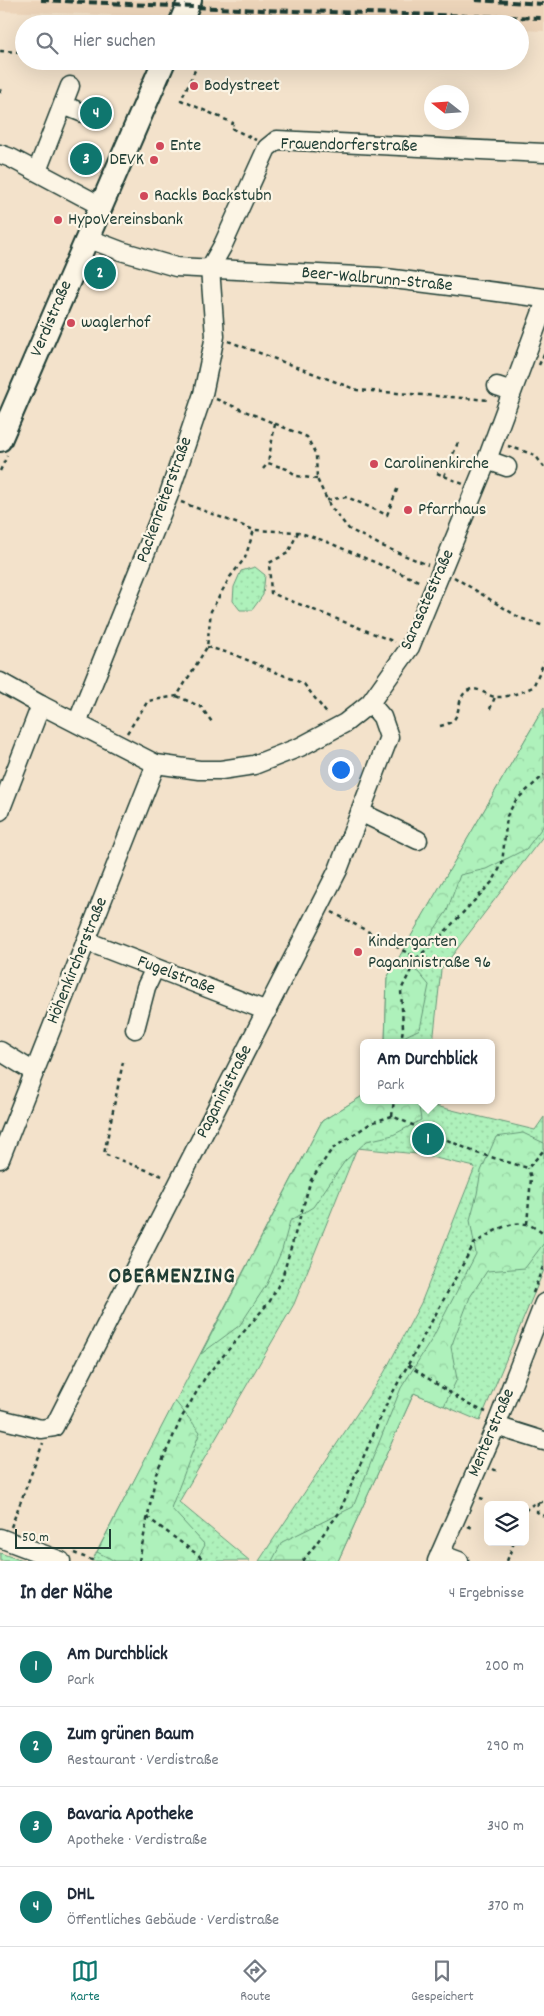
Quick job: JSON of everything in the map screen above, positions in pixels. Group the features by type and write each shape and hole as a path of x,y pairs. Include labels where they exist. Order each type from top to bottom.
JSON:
{"main road":[{"path":"184,15 190,0"},
{"name":"Verdistraße","path":"0,440 160,70"}],"street":[{"path":"36,171 70,86"},
{"path":"62,105 83,113"},
{"name":"Frauendorferstraße","path":"210,268 222,247 269,146 277,140 544,153"},
{"path":"0,154 101,206"},
{"path":"87,238 176,267 210,268"},
{"name":"Beer-Walbrunn-Straße","path":"210,268 378,277 544,298"},
{"name":"Packenreiterstraße","path":"77,723 168,497 203,394 215,336 210,268"},
{"name":"Sarasatestraße","path":"0,682 41,706 156,764 199,770 221,770 254,765 300,748 345,723 370,703 410,648 487,460 506,393 544,306"},
{"path":"487,460 507,467"},
{"name":"Paganinistraße","path":"47,1428 54,1427 338,870 389,737 382,717 370,703"},
{"path":"0,811 41,706"},
{"name":"Höhenkircherstraße","path":"0,1159 156,764"},
{"path":"360,812 418,840"},
{"name":"Fugelstraße","path":"86,941 266,1011"},
{"path":"135,1029 146,987 155,968"},
{"path":"0,1051 34,1072"},
{"name":"Menterstraße","path":"439,1558 498,1421 544,1303"},
{"path":"0,1418 41,1429 47,1428"},
{"path":"498,1421 544,1441"},
{"path":"5,1533 61,1561"},
{"path":"439,1558 459,1561"}],"path":[{"path":"0,51 15,52"},
{"path":"195,70 181,100 233,124 231,128 269,146"},
{"path":"0,93 3,86"},
{"path":"215,336 357,390 506,393"},
{"path":"203,394 306,437 316,455 317,479 322,488"},
{"path":"263,469 268,463 275,424"},
{"path":"444,476 459,440"},
{"path":"508,446 534,455 544,467"},
{"path":"268,463 287,469 297,476 317,479"},
{"path":"437,473 476,489"},
{"path":"327,500 347,497 387,514 398,487"},
{"path":"168,497 254,530 298,532 326,541 436,588"},
{"path":"177,696 207,647 211,611 230,577 245,558 254,530"},
{"path":"298,532 288,553 268,563 271,593 410,648"},
{"path":"207,647 233,654 304,684 336,727"},
{"path":"440,726 452,722 457,716 464,694 470,689 476,689 495,697 520,692 533,687 544,662"},
{"path":"120,745 148,701 177,696 200,707 212,722"},
{"path":"490,709 495,697"},
{"path":"401,1039 401,990 417,958 438,940 492,881 502,864 507,816 516,800 544,774"},
{"path":"320,905 417,958"},
{"path":"123,1062 104,1154 178,1182"},
{"path":"392,1116 394,1104"},
{"path":"139,1561 156,1474 182,1417 206,1376 270,1301 282,1278 311,1180 332,1149 371,1123 392,1116 477,1153 528,1168"},
{"path":"528,1168 544,1150"},
{"path":"527,1224 531,1178 528,1168"},
{"path":"303,1561 339,1513 387,1403 474,1244 492,1231 527,1224 544,1234"},
{"path":"408,1365 467,1404 498,1421"},
{"path":"5,1533 47,1428"},
{"path":"538,1502 537,1512 544,1516"},
{"path":"529,1506 538,1502 544,1502"},
{"path":"147,1517 206,1561"},
{"path":"507,1561 513,1546"}],"shaded area":[{"path":"0,0 544,0 544,31 529,30 529,15 113,15 0,11"}],"green space":[{"path":"255,567 265,575 263,595 252,610 240,610 233,601 234,587 241,571"},
{"path":"544,707 544,835 441,970 433,1039 385,1039 387,978"},
{"path":"544,707 544,825 526,849 486,869 460,875 447,911 428,939 407,943"},
{"path":"396,962 418,972 429,985 420,1029 399,1039 385,1039 387,978"},
{"path":"360,1097 360,1104 427,1104 535,1130 544,1117 544,1270 480,1421 414,1393 338,1561 259,1561 384,1373 421,1303 475,1167 417,1154 357,1148 294,1304 179,1502 250,1561 92,1561 322,1121"},
{"path":"360,1097 360,1104 419,1104 421,1120 393,1135 367,1141 345,1161 313,1207 290,1221 282,1250 267,1284 240,1325 201,1354 322,1121"},
{"path":"523,1133 544,1143 544,1243 525,1268 487,1271 470,1297 451,1347 457,1379 444,1406 414,1393 338,1561 272,1561 282,1542 353,1507 401,1388 432,1339 476,1254 470,1220 481,1171 496,1137"},
{"path":"175,1401 200,1432 171,1508 205,1545 196,1561 115,1561 97,1552"},
{"path":"0,1553 23,1561 0,1561"}],"railway":[{"path":"41,0 260,10 438,15"},
{"path":"475,0 544,4"},
{"path":"529,18 544,18"}],"place":[{"name":"Bodystreet","path":"194,86"},
{"name":"DHL","path":"96,113"},
{"name":"Ente","path":"160,146"},
{"name":"Bavaria Apotheke","path":"86,159"},
{"name":"DEVK","path":"154,160"},
{"name":"Rackls Backstubn","path":"144,196"},
{"name":"HypoVereinsbank","path":"58,220"},
{"name":"Zum grünen Baum","path":"100,273"},
{"name":"waglerhof","path":"71,323"},
{"name":"Carolinenkirche","path":"374,464"},
{"name":"Pfarrhaus","path":"408,510"},
{"name":"Kindergarten Paganinistraße 96","path":"358,952"},
{"name":"Am Durchblick","path":"428,1139"}],"district":[{"name":"OBERMENZING","path":"172,1277"}]}
